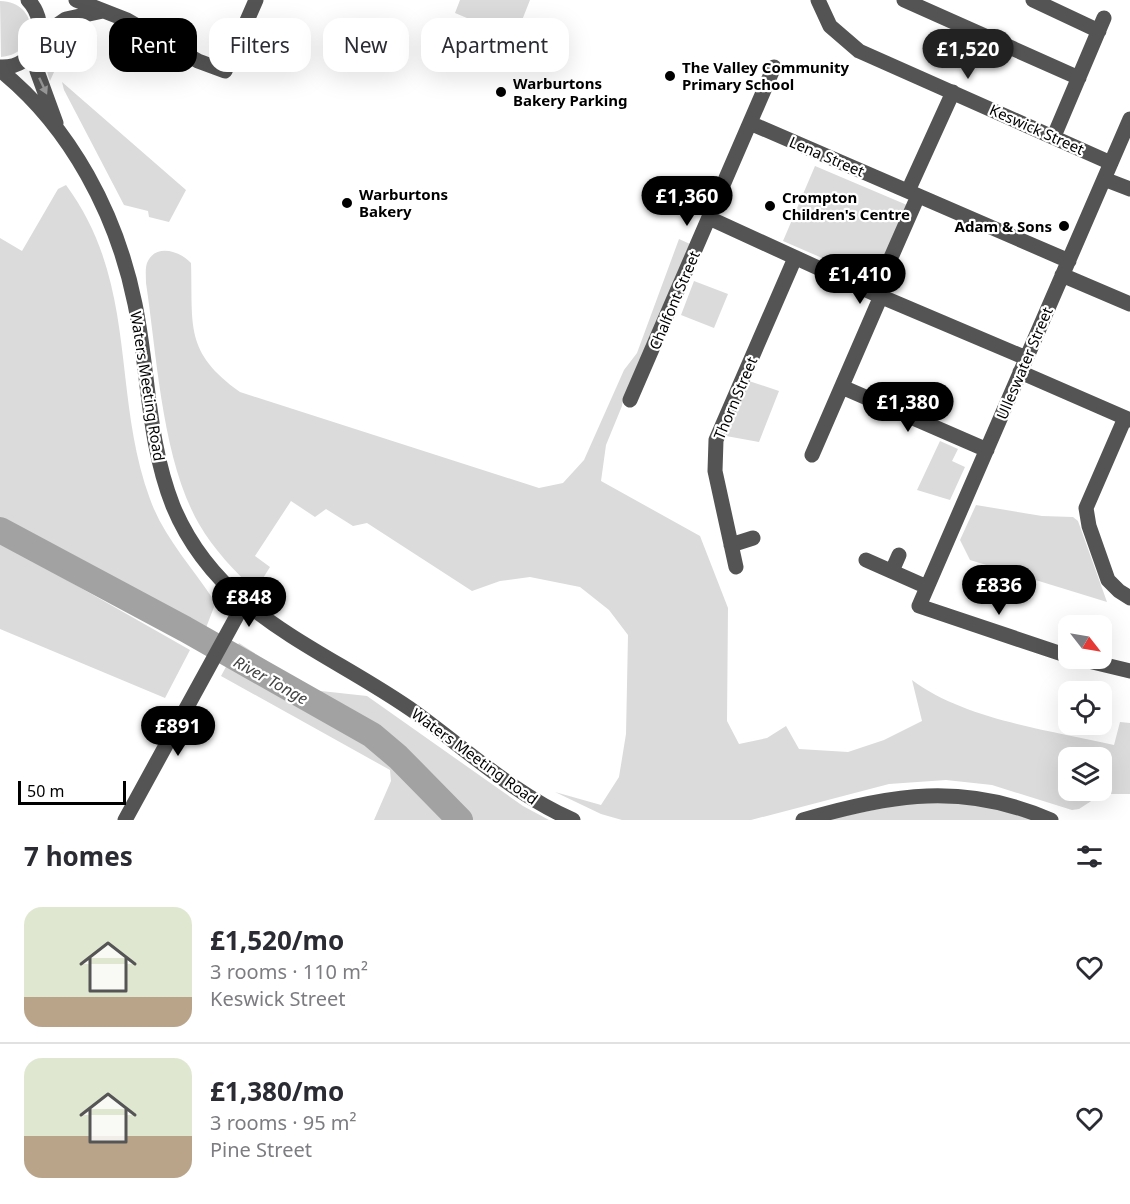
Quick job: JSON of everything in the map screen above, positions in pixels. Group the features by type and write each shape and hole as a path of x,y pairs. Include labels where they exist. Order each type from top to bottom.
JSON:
{"street":[{"name":"Waters Meeting Road","path":"27,0 39,18"},
{"path":"76,0 106,11 198,61 225,71 256,0"},
{"name":"Keswick Street","path":"818,0 830,26 849,44 1111,163"},
{"path":"904,0 1079,78"},
{"path":"1033,0 1102,25 1054,136"},
{"path":"66,18 106,11"},
{"path":"0,68 18,63"},
{"name":"Chalfont Street","path":"630,400 774,67"},
{"name":"Waters Meeting Road","path":"0,68 57,125"},
{"name":"Waters Meeting Road","path":"37,72 57,125 92,183 116,240 135,304 154,442 174,507 191,540 214,572 244,603 308,648 392,696 520,790 573,820"},
{"path":"812,455 842,387 878,295 913,194 953,92"},
{"name":"Ulleswater Street","path":"1058,653 919,606 1130,119"},
{"name":"Lena Street","path":"750,123 913,194 1066,268 1130,304"},
{"path":"1104,178 1130,189"},
{"path":"709,218 878,295 1023,365 1127,419 1086,508 1089,526 1108,580 1130,598"},
{"name":"Thorn Street","path":"736,567 715,471 716,440 795,258"},
{"path":"842,387 987,450"},
{"path":"731,544 753,538"},
{"path":"892,571 899,555"},
{"path":"866,560 927,587"},
{"path":"125,820 244,603"},
{"path":"1112,661 1130,671"},
{"path":"803,820 886,799 952,795 1005,802 1051,820"}],"shaded area":[{"path":"460,0 530,0 523,18 467,18 455,13"},
{"path":"0,1 13,4 23,10 28,18 18,18 18,50 1,57"},
{"path":"54,72 50,81 47,73"},
{"path":"62,82 186,190 169,222 149,217 148,211 124,205 64,90"},
{"path":"815,166 907,205 875,281 783,241"},
{"path":"66,185 89,223 104,261 121,339 138,459 150,499 162,526 213,599 214,607 204,633 78,557 0,522 0,238 22,251 58,189"},
{"path":"679,239 690,244 623,399 606,445 601,481 700,536 728,608 727,721 739,744 767,738 786,726 799,749 848,752 884,740 922,721 912,680 933,694 957,705 1009,722 1058,733 1058,735 1114,745 1120,722 1130,723 1130,794 1112,794 1112,747 1058,747 1058,801 1091,801 1079,809 1072,810 992,785 946,780 889,784 751,820 622,820 601,814 555,792 601,805 619,777 626,734 628,635 609,610 580,587 530,577 500,581 472,591 367,523 353,526 326,509 315,517 291,501 255,556 270,567 255,591 225,559 199,524 177,470 169,439 158,374 146,283 146,265 151,257 162,251 174,252 191,263 193,321 200,350 222,378 240,392 539,488 563,483 584,460 624,370 637,353"},
{"path":"694,281 728,294 714,328 681,315"},
{"path":"749,381 779,391 759,442 726,436"},
{"path":"940,441 958,449 952,461 965,467 950,500 917,490"},
{"path":"976,505 1042,516 1073,517 1078,521 1107,602 970,560 960,540"},
{"path":"0,542 190,650 165,698 0,629"},
{"path":"239,643 312,690 367,696 523,806 549,820 374,820 391,781 390,770 221,676"},
{"path":"923,800 981,804 1034,820 824,820"}],"waterway":[{"name":"River Tonge","path":"0,530 185,629 372,735 398,757 460,820"}],"place":[{"name":"The Valley Community Primary School","path":"670,76"},
{"name":"Warburtons Bakery Parking","path":"501,92"},
{"name":"Warburtons Bakery","path":"347,203"},
{"name":"Crompton Children's Centre","path":"770,206"},
{"name":"Adam & Sons","path":"1064,226"}]}
